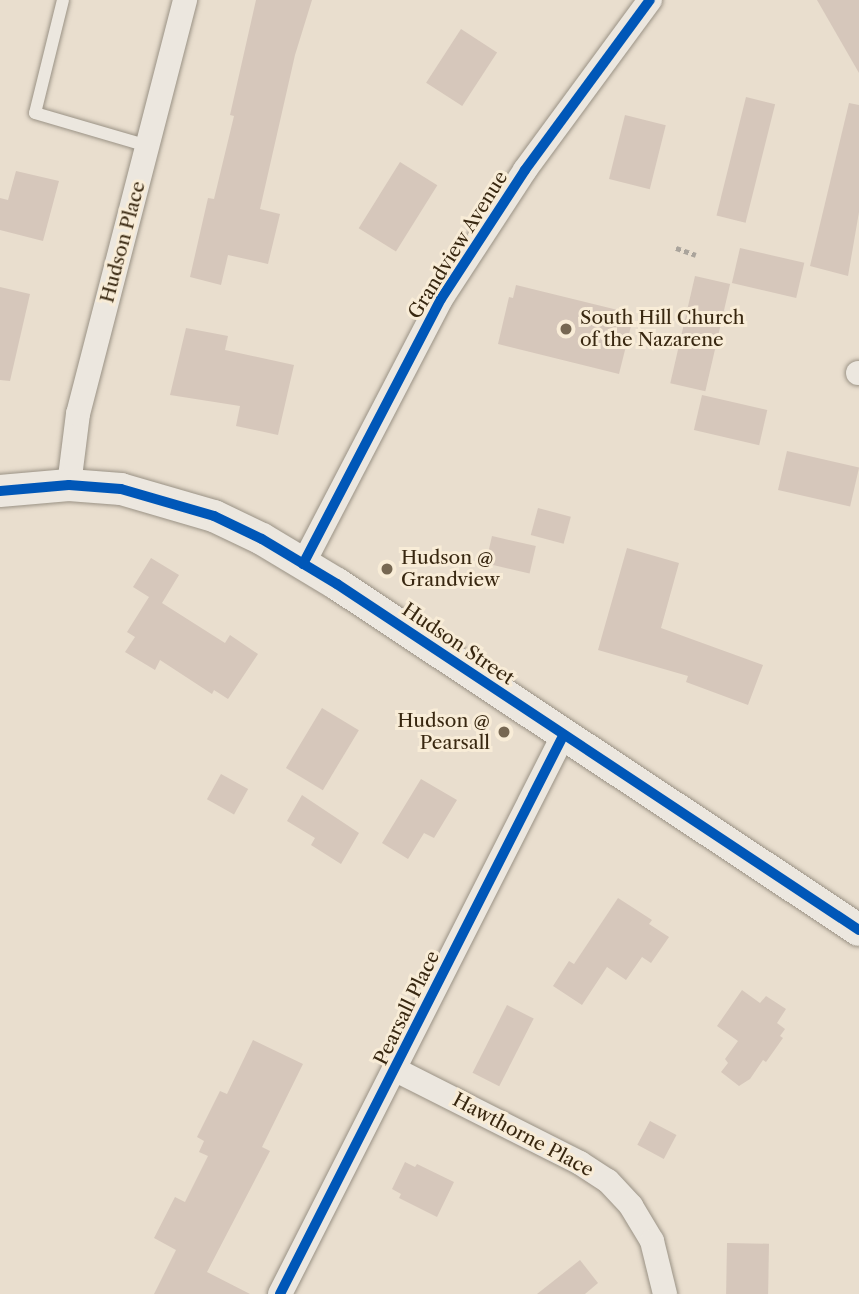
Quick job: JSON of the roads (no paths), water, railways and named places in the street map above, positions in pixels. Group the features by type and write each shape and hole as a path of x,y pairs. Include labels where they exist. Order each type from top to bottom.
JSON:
{"street":[{"name":"Hudson Place","path":"69,485 78,414 185,0"},
{"name":"Grandview Avenue","path":"303,564 441,299 525,170 650,0"},
{"name":"Hudson Street","path":"0,491 69,485 121,489 174,502 214,516 303,564 859,930"},
{"name":"Pearsall Place","path":"280,1294 396,1070 563,736"},
{"name":"Hawthorne Place","path":"396,1070 580,1163 608,1181 631,1206 652,1241 665,1294"}],"lane":[{"path":"63,0 34,113 148,146"}],"place":[{"name":"South Hill Church of the Nazarene","path":"566,329"},
{"name":"Hudson @ Grandview","path":"387,569"},
{"name":"Hudson @ Pearsall","path":"504,732"}]}
